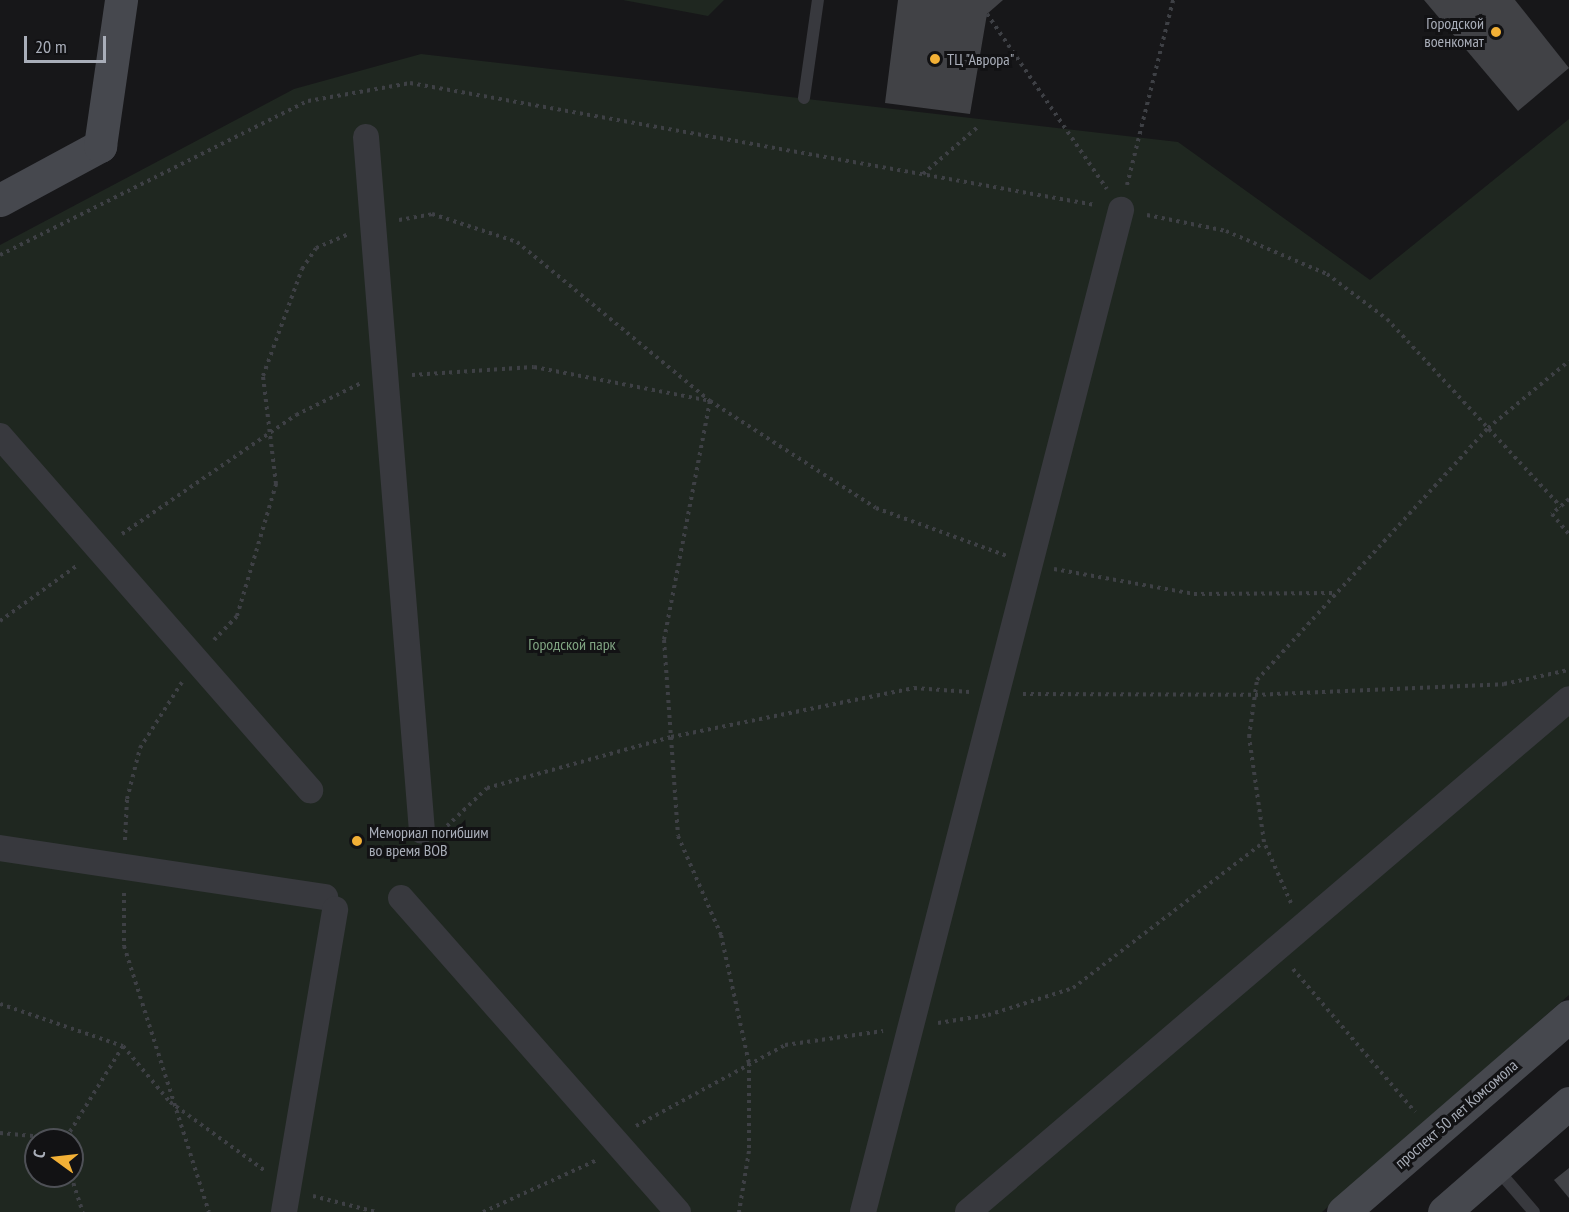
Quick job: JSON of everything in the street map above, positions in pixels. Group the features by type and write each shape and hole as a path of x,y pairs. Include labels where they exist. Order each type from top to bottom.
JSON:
{"main road":[{"path":"0,200 100,146 122,0"},
{"name":"проспект 50 лет Комсомола","path":"1342,1212 1569,1016"},
{"path":"1443,1212 1569,1103"}],"street":[{"path":"366,137 422,831"},
{"path":"862,1212 1121,210"},
{"path":"0,436 310,790"},
{"path":"968,1212 1569,699"},
{"path":"0,848 330,903 286,1200"},
{"path":"401,898 678,1212"}],"lane":[{"path":"804,98 818,0"},
{"path":"1496,1167 1534,1212"}],"path":[{"path":"1121,210 1173,0"},
{"path":"987,14 1121,210"},
{"path":"0,255 308,101 410,83 1121,210 1226,231 1327,274 1388,319 1561,507"},
{"path":"922,174 979,126"},
{"path":"209,1212 170,1101 124,945 127,799 140,748 196,660 237,616 276,484 263,376 302,269 316,248 373,224 432,214 517,242 710,401 876,508 1030,565 1194,594 1333,592"},
{"path":"1301,926 1264,842 1249,737 1257,680 1333,592 1488,428 1569,361"},
{"path":"0,621 270,432 372,378 534,367 710,401"},
{"path":"710,401 664,640 678,836 722,935 749,1063 749,1151 739,1212"},
{"path":"1569,500 1552,514 1569,534"},
{"path":"1275,948 1434,1134"},
{"path":"0,1004 123,1046 170,1101 286,1200 376,1212"},
{"path":"73,1128 123,1046"},
{"path":"0,1133 24,1135"},
{"path":"483,1212 602,1157"},
{"path":"75,1188 83,1212"}],"green space":[{"path":"623,0 724,0 708,16"},
{"name":"Городской парк","path":"421,54 1178,142 1370,280 1569,119 1569,995 1322,1212 0,1212 0,245 294,89"}],"building":[{"name":"ТЦ \"Аврора\"","path":"898,0 1003,0 987,14 970,114 885,103"},
{"name":"Городской военкомат","path":"1424,0 1515,0 1569,68 1518,111"},
{"path":"1569,1168 1569,1198 1554,1180"}],"place":[{"name":"Городской военкомат","path":"1496,32"},
{"name":"ТЦ \"Аврора\"","path":"935,59"},
{"name":"Мемориал погибшим во время ВОВ","path":"357,841"}]}
